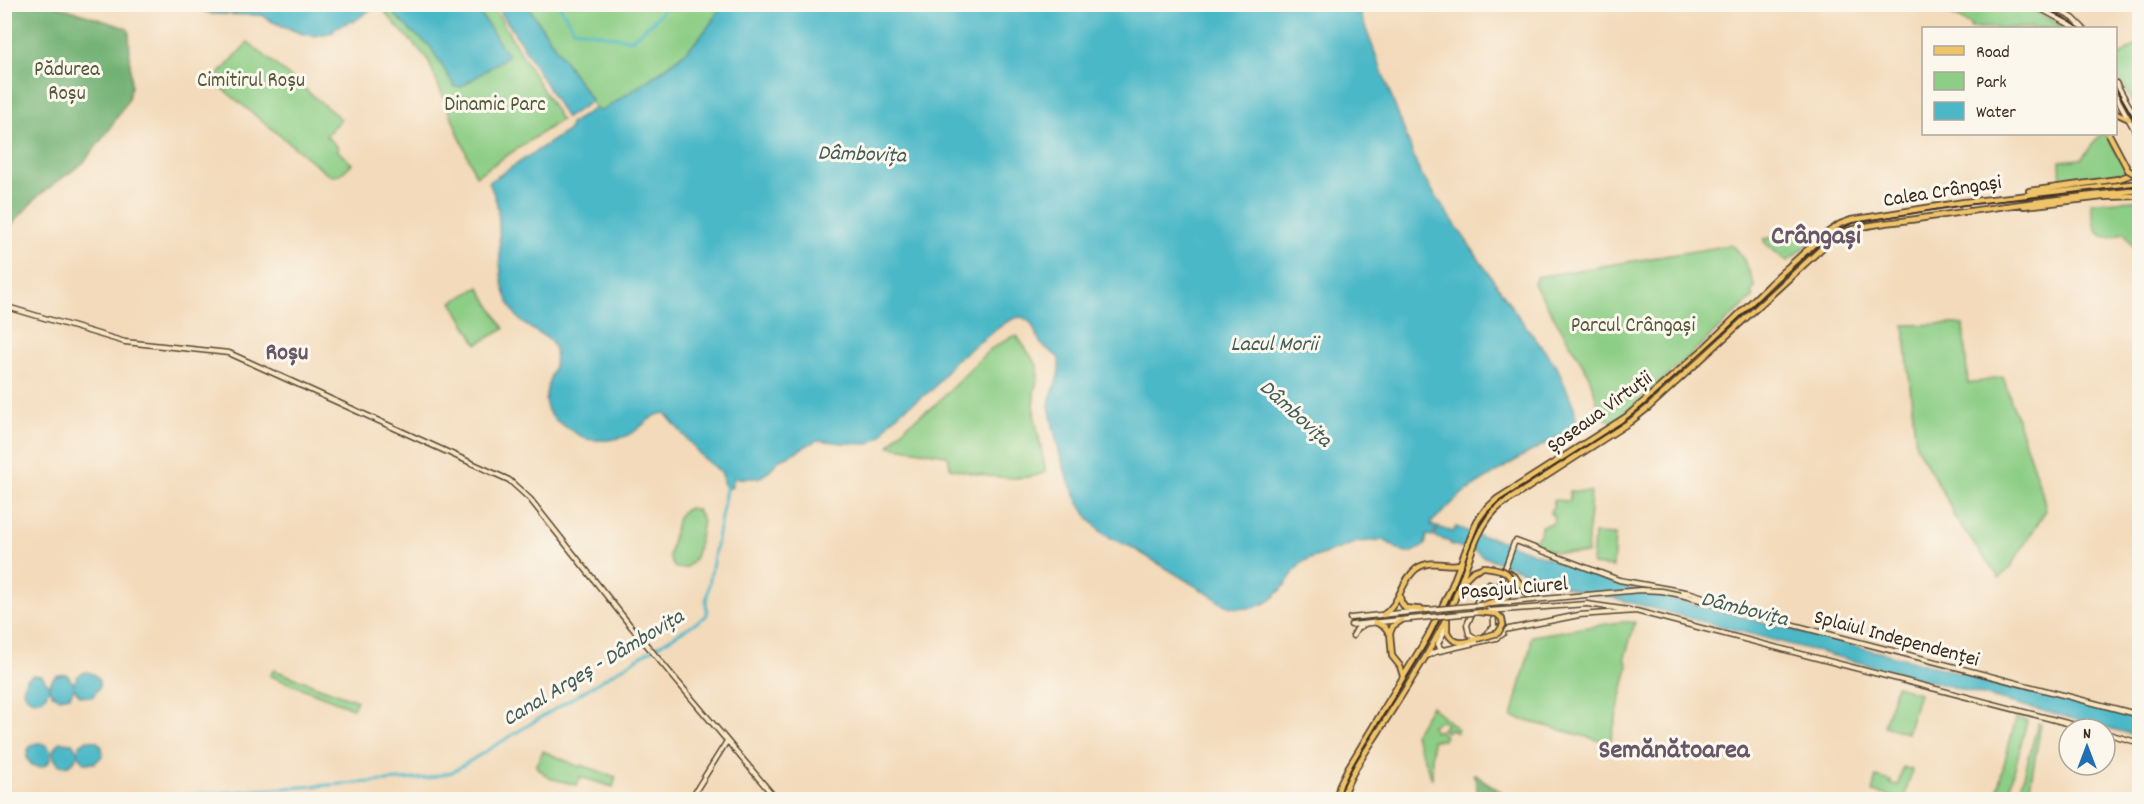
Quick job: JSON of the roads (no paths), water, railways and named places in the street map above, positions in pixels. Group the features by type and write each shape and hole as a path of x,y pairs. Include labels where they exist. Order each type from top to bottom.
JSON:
{"main road":[{"path":"2032,4 2074,27"},
{"path":"2047,4 2073,18 2082,27"},
{"path":"2117,86 2139,125"},
{"path":"2117,99 2139,140"},
{"path":"2117,114 2129,119"},
{"path":"2110,135 2128,170 2139,177"},
{"path":"2007,196 2118,179 2138,170"},
{"name":"Calea Crângași","path":"1851,220 2007,196 2139,183"},
{"name":"Calea Crângași","path":"1854,229 2009,205 2139,190"},
{"path":"2009,205 2021,206 2112,196 2139,196"},
{"name":"Șoseaua Virtuții","path":"1461,563 1473,530 1482,514 1493,502 1626,417 1818,240 1833,228 1851,220"},
{"name":"Șoseaua Virtuții","path":"1471,557 1480,532 1487,519 1497,508 1630,422 1830,240 1840,233 1854,229"},
{"path":"4,306 125,342 229,352 509,480 520,489 777,800"},
{"name":"Splaiul Independenței","path":"1497,591 1514,543 1518,541 1618,580 1684,591 1730,604 1752,614 2139,715"},
{"path":"1471,557 1474,563 1506,572 1515,577 1529,596 1549,599"},
{"path":"1341,800 1354,770 1444,624 1471,557"},
{"path":"1383,615 1392,608 1411,575 1418,568 1439,562 1457,565 1461,563"},
{"path":"1336,800 1340,784 1348,768 1441,611 1461,563"},
{"path":"1449,564 1454,570 1454,581"},
{"path":"1462,582 1471,572 1484,567"},
{"path":"1484,605 1504,599 1509,595 1513,585 1506,572"},
{"path":"1477,639 1467,632 1470,619 1485,586 1493,585 1497,591 1493,605 1494,628 1487,632 1486,640"},
{"name":"Pasajul Ciurel","path":"1350,618 1640,590 1681,595 1752,614"},
{"path":"1401,593 1401,602 1405,608 1427,610"},
{"name":"Pasajul Ciurel","path":"1351,625 1587,604 1636,611"},
{"name":"Splaiul Independenței","path":"1494,628 1500,627 1504,630 1579,615 1636,611 2057,720"},
{"path":"1447,617 1446,631 1452,640 1462,643 1498,633 1503,625 1502,619 1497,614 1479,612"},
{"path":"1402,620 1393,626 1390,633 1392,656 1403,678"},
{"path":"1353,636 1359,627 1372,623 1385,627 1390,633"},
{"path":"1444,624 1444,632 1438,645 1445,650"},
{"name":"Splaiul Independenței","path":"1424,658 1432,653 1501,636 1504,630"},
{"path":"1397,663 1406,664 1414,660"},
{"path":"2117,737 2139,743"},
{"path":"690,800 727,741"}],"water":[{"path":"190,5 377,5 353,22 336,27 333,32 314,36 300,33 262,15 212,14"},
{"path":"396,5 471,5 484,19 508,56 461,87 455,87 430,46 394,14"},
{"path":"496,5 527,5 592,101 566,118"},
{"name":"Lacul Morii","path":"722,5 1357,5 1420,173 1518,316 1557,367 1574,407 1576,419 1572,429 1463,493 1432,522 1431,525 1436,527 1433,536 1427,535 1425,545 1417,550 1411,553 1402,552 1383,540 1358,542 1304,561 1273,598 1256,607 1246,608 1228,606 1220,602 1133,548 1104,534 1092,522 1073,492 1066,475 1052,422 1049,405 1058,378 1059,358 1041,344 1031,323 1022,317 1005,323 954,361 933,389 900,412 888,424 882,435 869,444 817,440 780,459 767,473 758,478 734,478 731,488 726,488 722,473 703,458 665,413 653,417 630,434 618,438 587,439 551,416 546,406 548,384 555,363 555,352 552,343 545,336 526,326 510,306 500,263 497,204 489,182 569,130 570,124 595,108 601,111 669,66 699,38"},
{"name":"Dâmbovița","path":"1438,527 1453,532 1456,527 1482,537 1490,537 1630,588 2139,719 2139,736 2117,730 2117,717 2067,717 1606,596 1578,591 1435,537"},
{"path":"84,672 94,674 99,681 99,688 92,697 80,696 74,688 70,696 59,698 52,694 49,688 45,697 35,700 27,697 23,691 26,679 33,675 42,676 49,686 58,675 67,675 74,684 77,677"},
{"path":"87,740 96,741 102,747 103,755 95,763 84,763 78,753 68,765 64,766 56,761 53,750 60,742 72,743 78,752 80,745"},
{"path":"39,743 48,746 51,755 48,764 39,767 30,764 27,755 30,746"}],"waterway":[{"path":"558,4 574,29 631,40 669,4"},
{"name":"Canal Argeș - Dâmbovița","path":"114,800 428,778 452,772 705,617 727,484"}],"tram line":[{"path":"2037,4 2078,27"},
{"path":"2117,90 2140,129"},
{"path":"1338,800 1357,758 1432,635 1449,600 1473,539 1490,510 1498,502 1620,424 1642,407 1833,232 1854,223 1964,205 2140,185"}],"district":[{"name":"Crângași","path":"1816,234"},
{"name":"Roșu","path":"287,351"},
{"name":"Semănătoarea","path":"1674,748"}],"park label":[{"name":"Cimitirul Roșu","path":"251,79"},
{"name":"Pădurea Roșu","path":"67,80"},
{"name":"Dinamic Parc","path":"495,103"},
{"name":"Parcul Crângași","path":"1633,324"}]}
